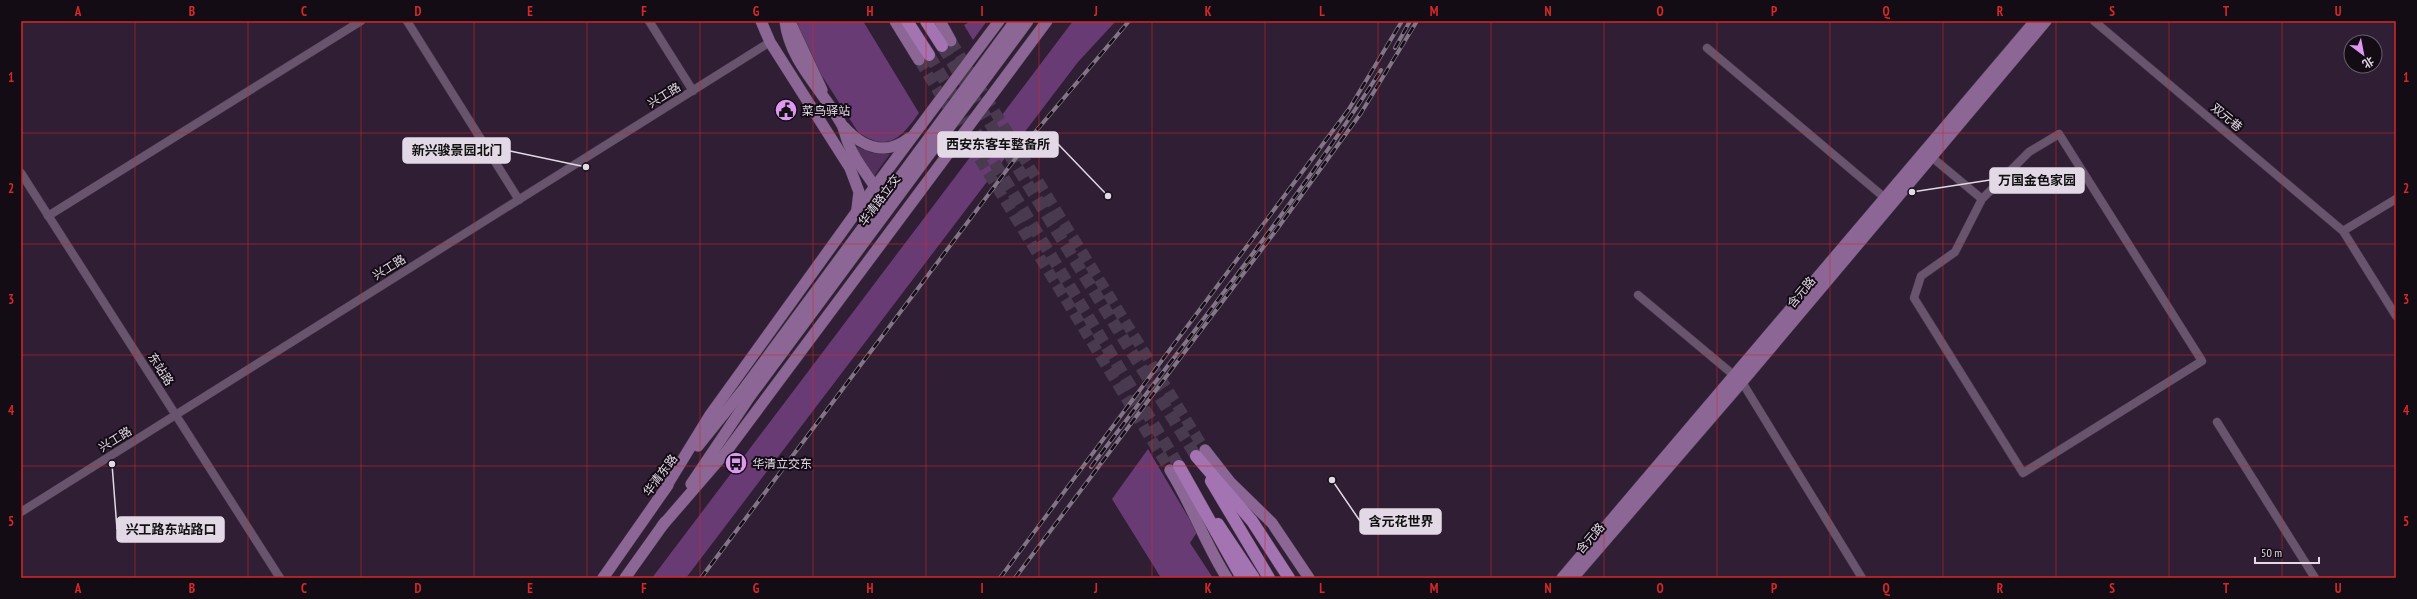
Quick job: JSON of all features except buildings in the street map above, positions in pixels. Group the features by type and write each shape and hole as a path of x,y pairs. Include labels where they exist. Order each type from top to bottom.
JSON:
{"highway":[{"path":"907,21 924,58"},
{"path":"926,21 946,43"},
{"path":"1201,453 1246,541 1269,578"},
{"path":"1201,453 1252,521 1289,578"},
{"path":"1175,468 1193,488 1236,549 1254,578"},
{"path":"1193,488 1226,554 1242,578"}],"main road":[{"path":"761,21 770,42 842,155 866,200 895,225"},
{"path":"785,21 789,40 800,63 842,125 849,146 875,187 905,212"},
{"path":"792,21 794,32 816,73 827,101"},
{"path":"894,21 924,58"},
{"path":"940,21 946,43"},
{"path":"664,490 710,415 875,187 999,21"},
{"name":"华清路立交","path":"747,393 1014,21"},
{"name":"华清路立交","path":"747,393 1028,21"},
{"path":"662,526 726,452 1047,21"},
{"name":"含元路","path":"1573,578 1742,382 2035,21"},
{"name":"含元路","path":"1562,578 1885,198 1928,154 2046,21"},
{"path":"973,55 971,63 972,68 990,82 998,83 1003,80"},
{"path":"931,112 941,108 959,122 960,137"},
{"path":"842,125 863,142 886,149 902,143 922,125"},
{"path":"857,184 861,187 866,185 869,181 866,173"},
{"path":"850,222 858,205 857,184"},
{"path":"625,578 662,526 747,393"},
{"name":"华清东路","path":"603,578 664,490 747,393"},
{"path":"1201,453 1272,523 1309,578"},
{"path":"1175,468 1214,558 1227,578"}],"street":[{"path":"48,216 361,21"},
{"path":"407,21 519,200"},
{"path":"649,21 693,91"},
{"name":"双元巷","path":"2094,21 2344,231 2396,316"},
{"name":"兴工路","path":"21,512 770,42"},
{"path":"1707,48 1885,198"},
{"path":"2059,134 2202,361 2023,473 1914,298 1921,276 1955,252 1982,199 2029,152 2059,134"},
{"path":"1928,154 1982,199"},
{"name":"东站路","path":"21,173 280,578"},
{"path":"2344,231 2396,199"},
{"path":"1638,295 1742,382 1862,578"},
{"path":"2217,422 2315,578"}],"shaded area":[{"path":"794,21 863,21 919,113 900,136 886,142 868,138 858,132 806,51"},
{"path":"971,21 987,21 973,40 964,25"},
{"path":"1073,21 1116,21 1078,62 686,578 652,578"},
{"path":"854,146 873,153 890,154 874,176"},
{"path":"1148,449 1197,532 1190,543 1213,578 1161,578 1112,499"}],"tunnel":[{"path":"951,41 1205,450"},
{"path":"942,46 1196,456"},
{"path":"929,55 1179,466"},
{"path":"919,60 1170,470"}],"railway":[{"path":"701,578 1036,131 1129,21"},
{"path":"1000,578 1349,109 1402,21"},
{"path":"1395,48 1410,21"},
{"path":"1015,578 1280,225 1361,113 1417,21"},
{"path":"1091,467 1276,222 1312,172 1381,70"}],"place":[{"name":"菜鸟驿站","path":"786,110"},
{"name":"新兴骏景园北门","path":"586,167"},
{"name":"万国金色家园","path":"1912,192"},
{"name":"西安东客车整备所","path":"1108,196"},
{"name":"华清立交东","path":"736,463"},
{"name":"兴工路东站路口","path":"112,464"},
{"name":"含元花世界","path":"1332,480"}]}
